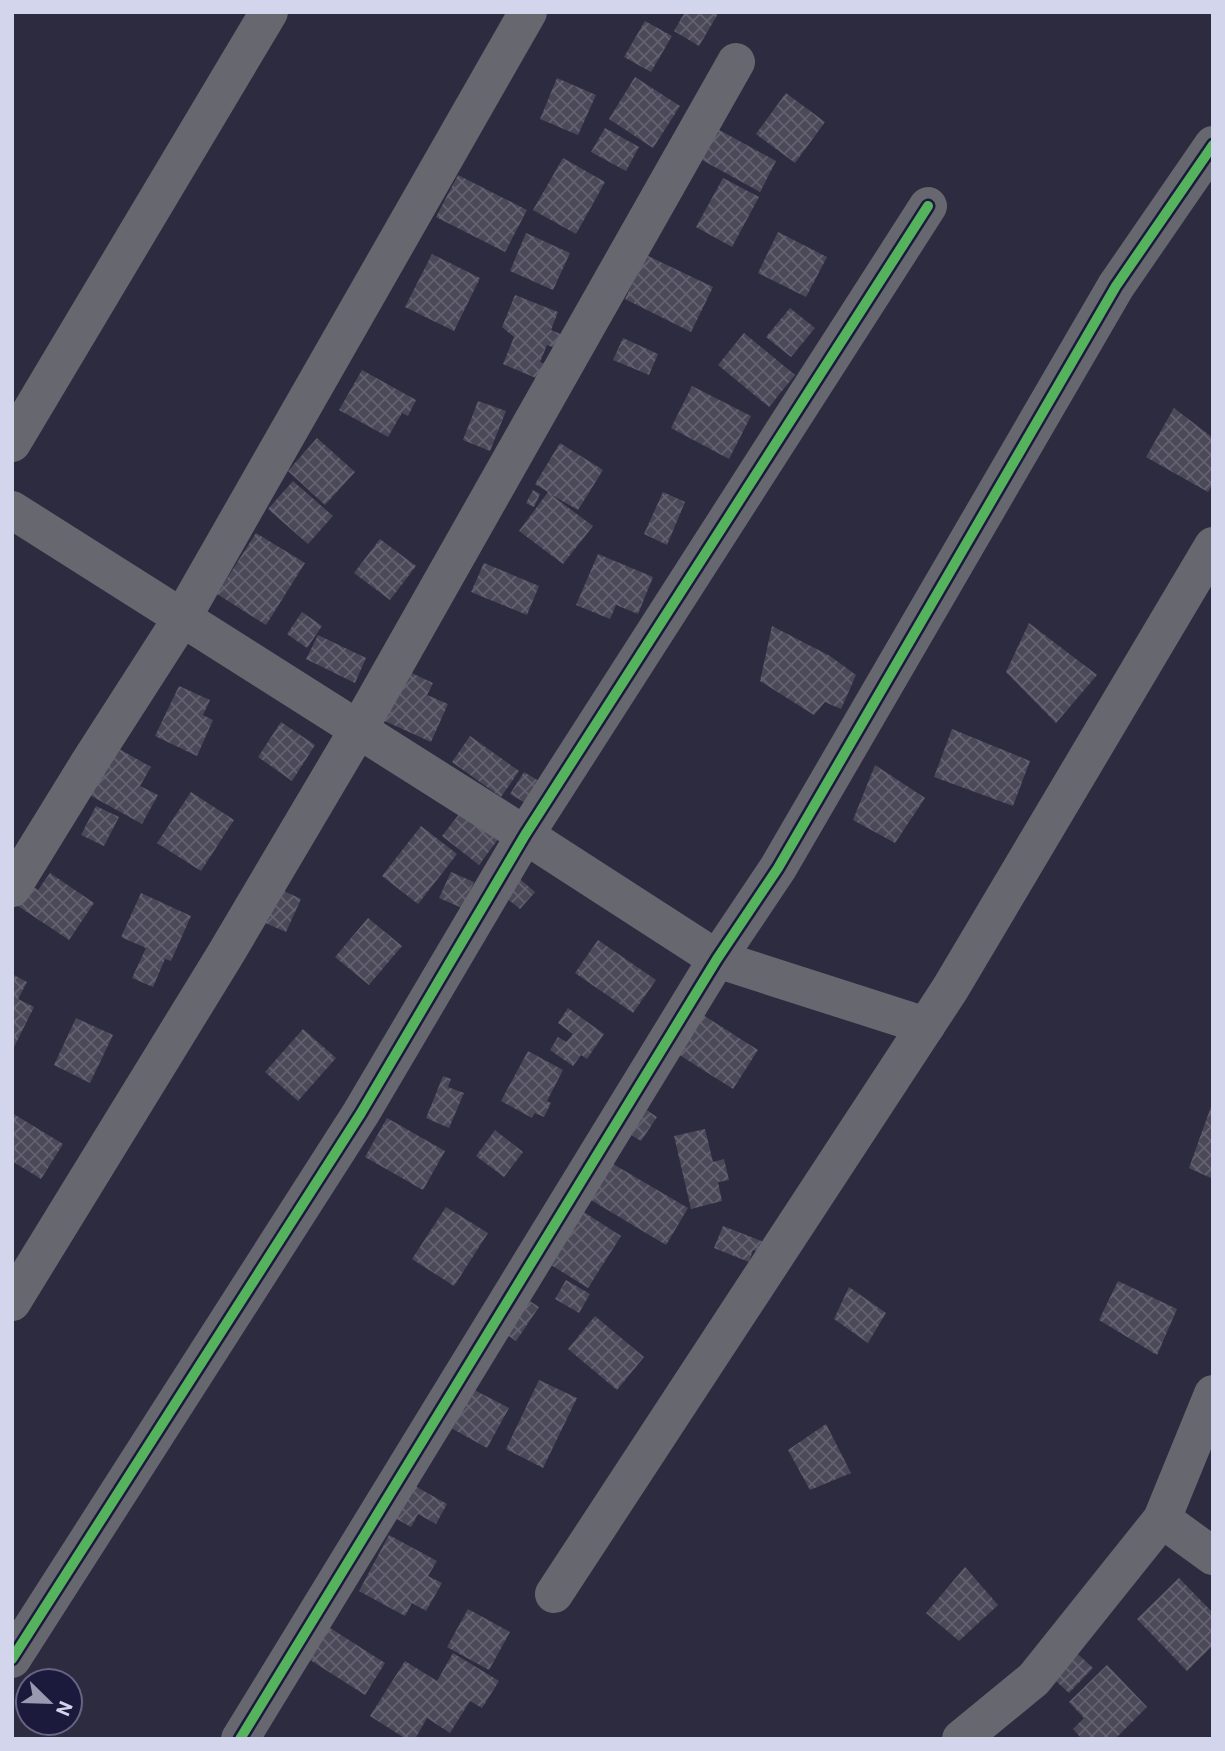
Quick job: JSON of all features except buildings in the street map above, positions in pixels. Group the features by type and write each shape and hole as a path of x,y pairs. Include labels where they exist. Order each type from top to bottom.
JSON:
{"street":[{"path":"12,443 269,12"},
{"path":"12,888 182,618 528,12"},
{"path":"12,1302 225,955 358,730 736,62"},
{"path":"240,1739 717,960 778,868 1116,286 1213,145"},
{"path":"12,1659 361,1113 525,835 928,206"},
{"path":"12,510 717,960 926,1026"},
{"path":"554,1594 926,1026 1213,546"},
{"path":"961,1739 1034,1679 1162,1519 1213,1394"},
{"path":"1162,1519 1213,1556"}],"cycle path":[{"path":"240,1739 717,959 778,868 1116,286 1213,145"},
{"path":"12,1659 361,1113 525,835 928,206"}]}
